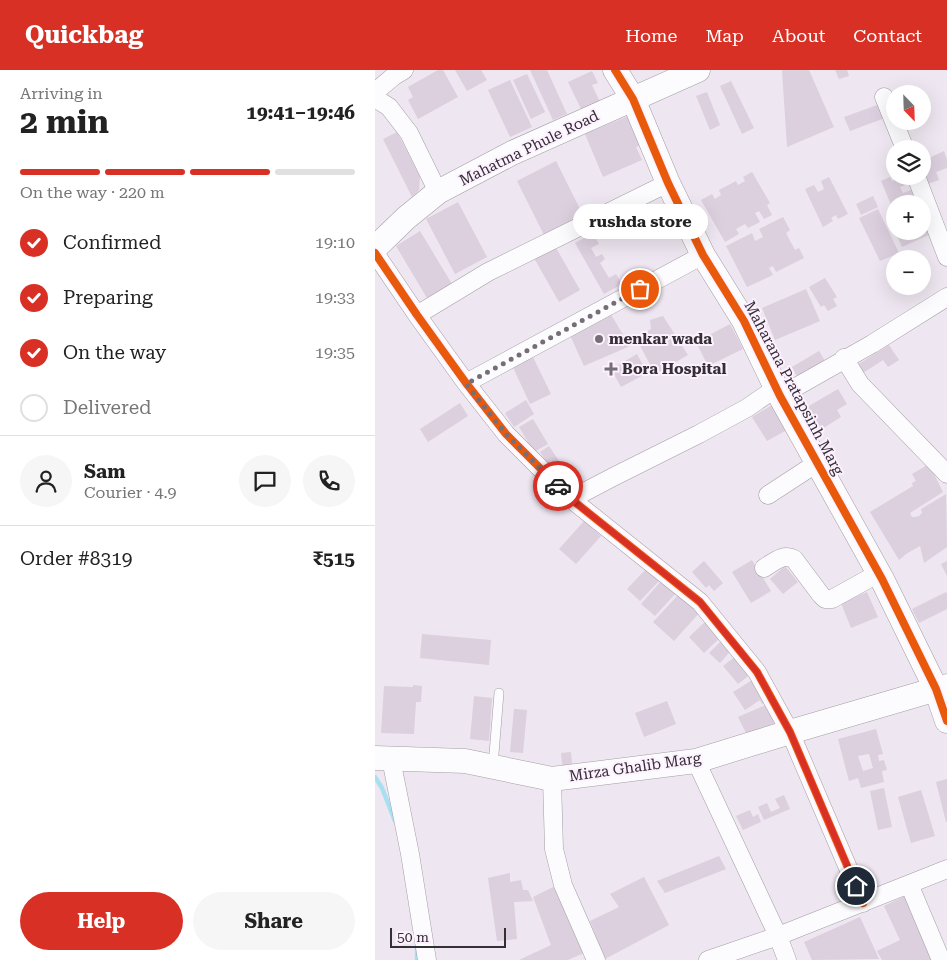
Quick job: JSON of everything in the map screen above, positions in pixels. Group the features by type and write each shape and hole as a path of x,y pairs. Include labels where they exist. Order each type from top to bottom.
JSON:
{"street":[{"path":"375,92 404,70"},
{"name":"Maharana Pratapsinh Marg","path":"615,70 633,99 668,183 703,255 744,321 778,392 941,687 947,721"},
{"name":"Mahatma Phule Road","path":"375,248 406,218 438,192 512,153 698,70"},
{"path":"884,97 901,140"},
{"path":"375,98 389,107 409,134 438,192"},
{"path":"417,315 488,272 668,183"},
{"path":"919,185 947,257"},
{"path":"375,253 466,384 506,434 571,499 700,602 757,672 790,732 863,902"},
{"path":"466,384 703,255"},
{"path":"571,499 872,344 947,297"},
{"path":"845,358 860,384 947,474"},
{"path":"767,495 817,462"},
{"path":"764,568 781,557 789,556 794,559 825,599 832,599 879,573"},
{"name":"Mirza Ghalib Marg","path":"383,758 465,761 551,779 697,761 941,687"},
{"path":"383,758 410,854 427,960"},
{"path":"697,761 778,936 787,960"},
{"path":"551,779 554,849 563,885 596,960"},
{"path":"708,960 778,936 947,870"},
{"path":"909,884 941,960"}],"lane":[{"path":"493,766 499,693"}],"building":[{"path":"438,70 443,70 458,97 418,119 408,100 413,97 408,87"},
{"path":"455,70 481,70 487,80 467,91"},
{"path":"530,70 547,70 567,114 553,120"},
{"path":"782,70 809,70 834,127 787,147"},
{"path":"835,70 847,70 849,76 839,79"},
{"path":"592,71 598,83 592,85 600,102 582,111 568,82"},
{"path":"527,74 545,112 531,119 513,80"},
{"path":"510,80 532,127 510,137 488,90"},
{"path":"731,81 754,128 742,134 720,86"},
{"path":"707,92 720,125 710,130 696,96"},
{"path":"880,104 885,118 850,131 844,117"},
{"path":"628,116 641,145 636,147 642,160 603,177 585,134"},
{"path":"397,132 420,177 419,190 412,197 383,139"},
{"path":"944,151 947,168 936,172 939,180 931,183 931,157"},
{"path":"556,161 583,215 544,235 517,181"},
{"path":"752,172 770,203 767,205 772,215 764,219 759,211 755,213 760,222 748,228 745,224 736,229 739,234 725,242 701,200 712,194 715,199 721,195 719,190 736,181 738,185 745,181 743,177"},
{"path":"829,177 848,214 838,219 836,215 831,218 833,221 823,227 805,189 814,185 818,192 824,189 821,181"},
{"path":"886,179 886,185 905,185 900,187 903,193 911,190 913,195 887,195 881,181"},
{"path":"873,196 878,207 861,215 856,204"},
{"path":"458,202 487,257 455,274 426,219"},
{"path":"878,209 886,226 886,240 893,240 898,250 886,250 886,258 880,261 859,218"},
{"path":"783,217 790,230 786,233 795,250 799,248 804,258 776,272 773,266 769,268 773,275 747,287 726,246 752,233 755,241 763,237 759,229"},
{"path":"420,231 452,284 427,298 396,246"},
{"path":"593,233 599,244 591,248 596,257 602,254 605,259 600,263 609,278 616,274 622,284 604,294 575,243"},
{"path":"899,240 918,240 902,247"},
{"path":"555,246 580,290 559,302 534,258"},
{"path":"825,278 837,297 833,299 837,306 828,311 824,305 821,307 809,287"},
{"path":"806,289 820,321 775,340 762,308"},
{"name":"menkar wada","path":"610,313 630,346 584,366 569,333"},
{"path":"663,316 688,355 655,374 636,338 651,329 650,320"},
{"path":"730,324 743,349 708,366 696,342"},
{"path":"889,345 899,360 888,367 883,360 863,373 857,365"},
{"path":"530,351 551,394 530,404 510,361"},
{"path":"819,351 825,361 798,378 792,367"},
{"path":"637,354 647,373 621,387 611,369"},
{"path":"838,389 847,404 837,410 841,417 814,434 802,410"},
{"path":"526,400 534,414 514,427 505,413"},
{"path":"460,403 468,416 428,442 420,429"},
{"path":"772,405 787,430 767,441 752,417"},
{"path":"533,419 548,444 534,452 519,427"},
{"path":"549,446 559,461 550,467 540,452"},
{"path":"929,464 943,492 910,513 912,517 919,516 922,513 921,509 946,494 947,547 924,563 920,546 899,560 870,512 913,486 912,483 916,481 912,474"},
{"path":"584,521 601,536 576,564 559,549"},
{"path":"752,560 771,591 751,603 732,572"},
{"path":"704,561 723,583 714,591 709,585 706,588 692,572"},
{"path":"947,561 947,576 941,564"},
{"path":"785,566 798,582 783,594 770,579"},
{"path":"646,569 659,581 640,601 627,589"},
{"path":"662,580 676,593 655,616 641,604"},
{"path":"867,592 878,617 851,628 841,603"},
{"path":"946,592 947,609 919,623 912,609"},
{"path":"679,594 700,612 674,641 653,622"},
{"path":"707,620 722,636 704,653 689,637"},
{"path":"422,634 491,640 489,665 420,658"},
{"path":"724,638 734,647 720,663 709,653"},
{"path":"736,656 751,674 738,684 723,666"},
{"path":"754,679 768,700 762,704 760,700 745,710 733,692"},
{"path":"413,685 422,686 421,702 416,702 414,734 381,733 384,686 413,687"},
{"path":"474,696 492,698 489,741 470,739"},
{"path":"667,701 676,724 644,737 635,713"},
{"path":"768,704 777,722 747,735 738,717"},
{"path":"514,709 527,710 523,753 510,752"},
{"path":"876,729 883,754 878,755 879,761 884,760 887,770 882,771 884,782 861,788 858,778 849,781 838,739","holes":["869,754 873,768 863,771 858,756"]},
{"path":"571,752 573,773 563,774 561,753"},
{"path":"947,779 947,822 946,822 936,782"},
{"path":"884,788 892,827 878,830 870,791"},
{"path":"921,790 935,836 911,843 898,797"},
{"path":"784,795 790,809 764,820 758,807 767,803 771,812 780,808 775,799"},
{"path":"750,810 753,817 758,814 761,822 743,830 736,816"},
{"path":"719,856 726,869 665,893 657,881"},
{"path":"510,873 510,882 521,880 523,890 528,890 533,901 514,902 517,939 497,941 488,878"},
{"path":"644,877 669,925 605,959 590,921 619,907 610,894"},
{"path":"555,886 584,953 568,960 519,960 551,945 533,897"},
{"path":"907,895 932,960 882,960 877,951 900,940 884,906"},
{"path":"860,917 879,959 812,960 804,942"}],"waterway":[{"path":"375,777 382,788 395,821"},
{"path":"417,948 417,960"}],"cycle path":[{"path":"615,70 633,99 668,183 703,255 744,321 780,396 882,579 936,689 947,721"},
{"path":"375,253 466,383 506,434 571,499 700,602 757,672 790,732 863,903"}],"way so far":[{"path":"558,486 506,434 466,384 640,289"}],"place":[{"name":"rushda store","path":"640,289"},
{"name":"menkar wada","path":"599,339"},
{"name":"Bora Hospital","path":"611,369"}],"route":[{"path":"558,486 571,499 700,602 757,672 790,732 856,886"}]}
